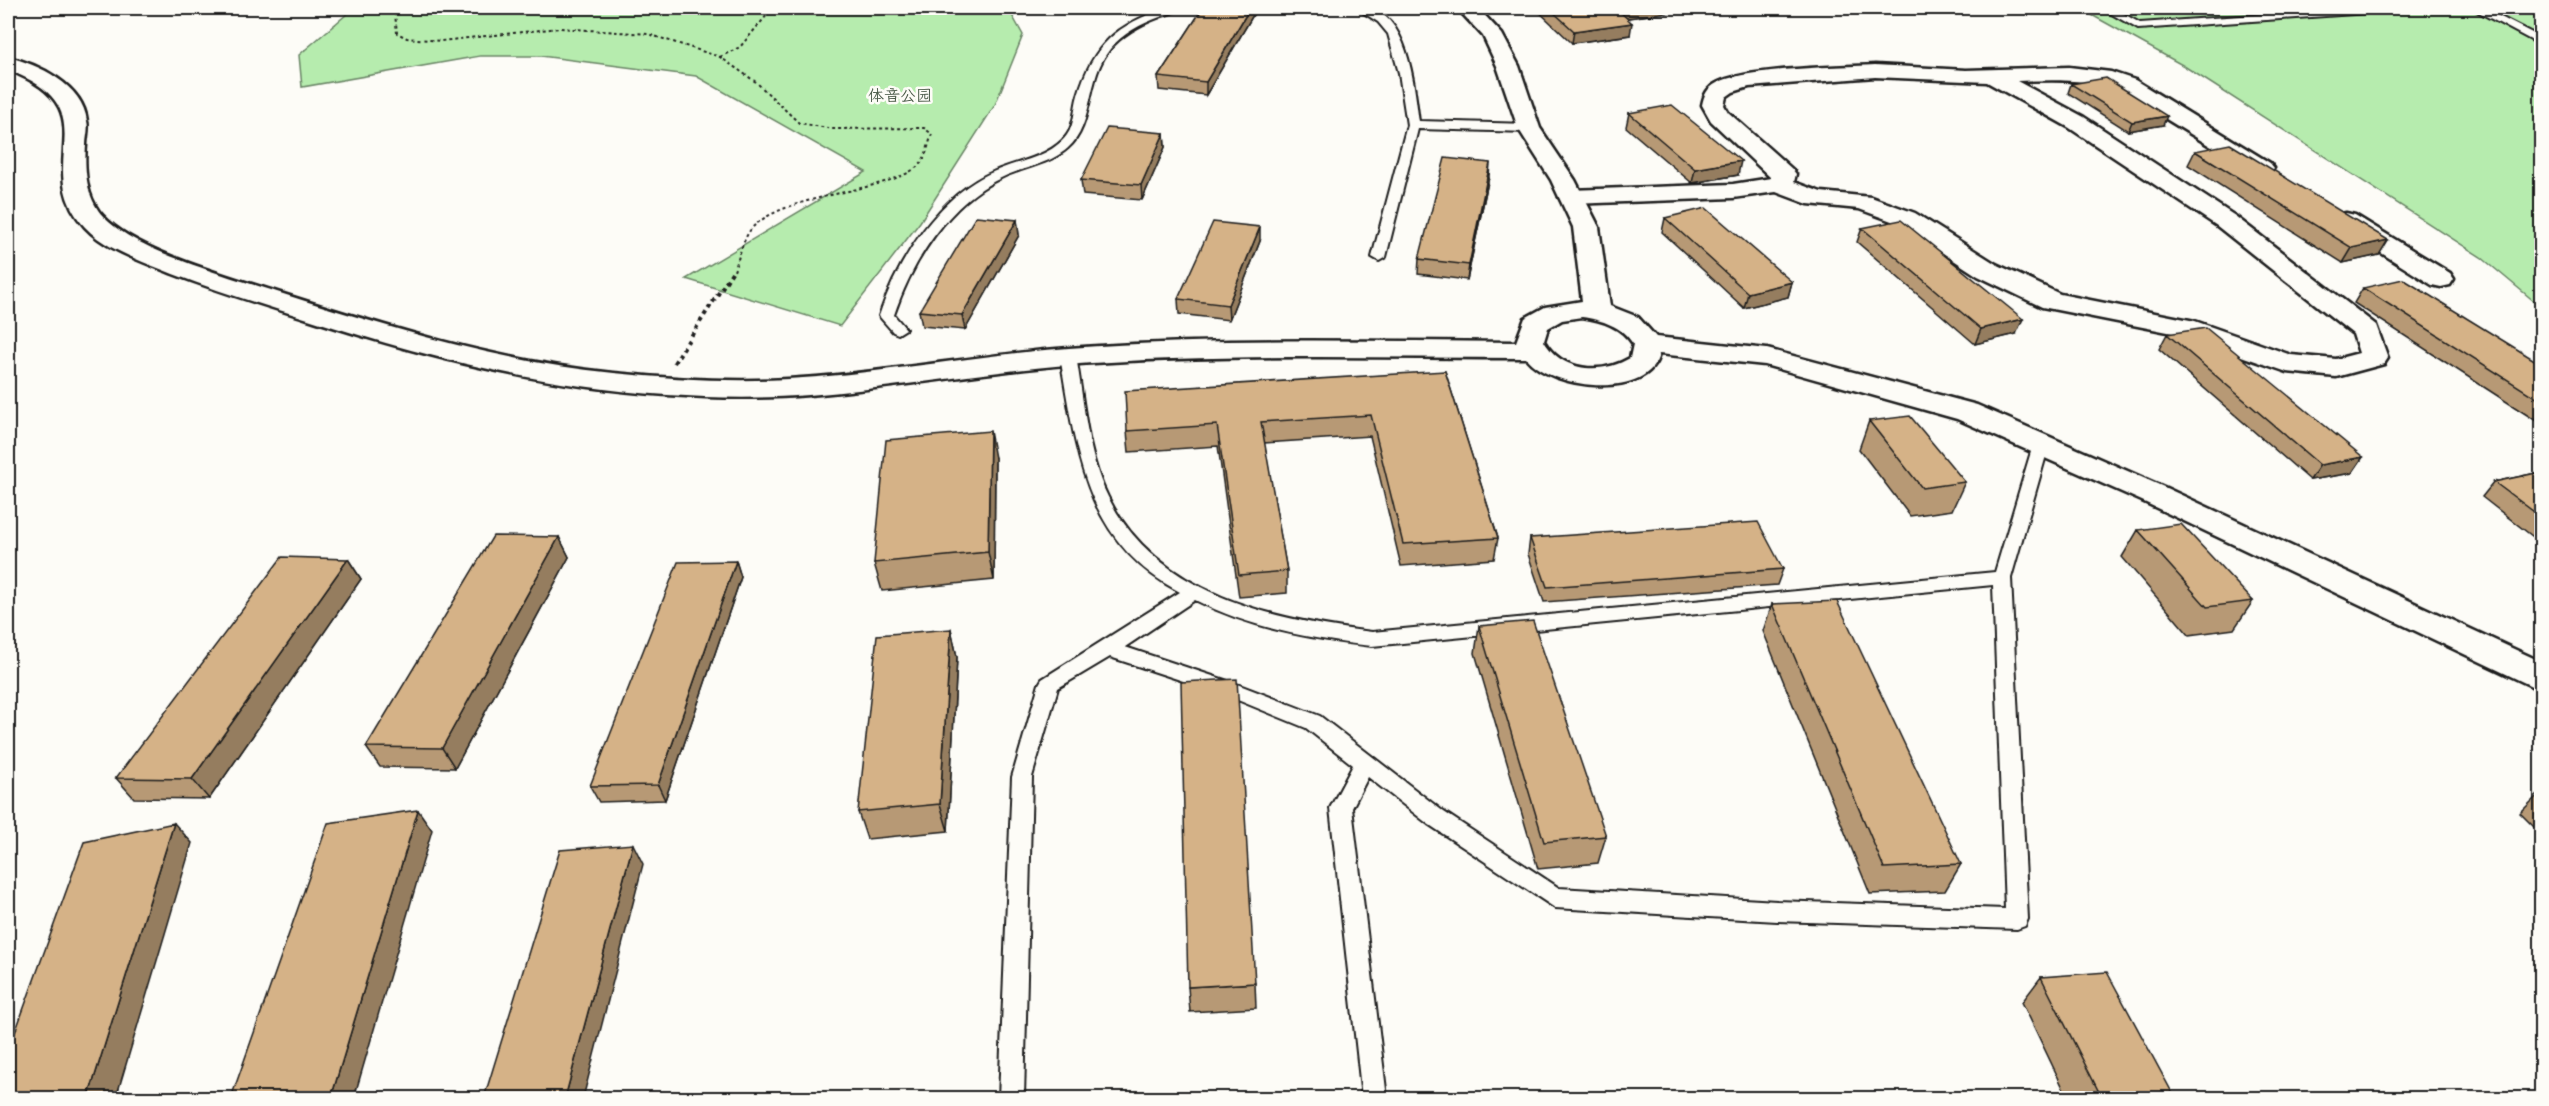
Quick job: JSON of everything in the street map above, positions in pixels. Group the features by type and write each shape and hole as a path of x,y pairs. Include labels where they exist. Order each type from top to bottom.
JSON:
{"street":[{"path":"1467,8 1492,34 1508,66 1529,128 1571,197 1586,227 1597,311"},
{"path":"8,63 30,69 59,91 76,116 74,158 77,196 95,224 112,238 221,283 439,352 565,377 659,386 808,386 1068,356 1188,350 1533,350 1551,366 1579,376 1595,378 1610,377 1635,368 1643,362 1647,344 1643,336 1624,320 1597,311 1568,310 1544,318 1531,332 1533,350"},
{"path":"1778,184 1784,178 1781,170 1715,111 1713,100 1725,87 1748,81 1875,71 1991,75 2079,73 2116,80 2279,179"},
{"path":"1571,197 1733,191 1778,184 1817,199 1862,202 1906,218 1987,270 2052,301 2186,327 2288,363 2336,368 2374,358 2366,331 2226,221 2076,122 1991,75"},
{"path":"2330,210 2441,279"},
{"path":"1647,344 1767,357 1967,412 2153,494 2541,678"}],"lane":[{"path":"898,329 886,316 897,283 920,245 959,203 988,179 1050,156 1073,135 1088,80 1108,42 1134,22 1175,8"},
{"path":"1361,8 1380,18 1392,31 1408,84 1413,125 1379,257"},
{"path":"2106,8 2138,26 2397,8"},
{"path":"2476,8 2541,43"},
{"path":"1413,125 1529,128"},
{"path":"1068,356 1092,480 1111,519 1144,556 1195,591 1226,607 1277,624 1333,636 1372,639 2002,578"},
{"path":"1108,649 1230,689 1313,722 1436,818 1555,898 1777,911 2017,919 2002,578 2041,445"},
{"path":"1011,1098 1022,777 1049,684 1108,649 1195,591"},
{"path":"1365,762 1341,808 1374,1098"}],"path":[{"path":"399,8 395,14 397,33 422,41 560,28 648,34 720,57 756,82 799,123 834,129 924,128 932,134 922,162 891,181 823,195 768,216 751,229 733,272 659,386"},
{"path":"720,57 740,46 773,8"}],"green space":[{"name":"体音公园","path":"354,8 1008,8 1023,35 995,105 920,222 840,326 686,279 866,172 696,76 541,56 480,56 302,87 299,55"},
{"path":"2079,8 2541,8 2541,307 2481,257 2184,66"}],"building":[{"path":"1203,8 1250,8 1206,82 1158,77"},
{"path":"1549,8 1616,8 1632,23 1574,31"},
{"path":"2106,78 2167,116 2132,122 2071,84"},
{"path":"1672,105 1741,161 1695,169 1629,113"},
{"path":"1107,128 1164,133 1141,185 1081,180"},
{"path":"2230,144 2388,240 2352,248 2195,151"},
{"path":"1445,158 1490,163 1469,265 1419,259"},
{"path":"1706,208 1792,282 1748,293 1665,218"},
{"path":"976,216 1017,220 962,315 919,311"},
{"path":"1901,220 2023,319 1981,329 1862,228"},
{"path":"1213,222 1260,227 1228,305 1178,299"},
{"path":"2403,279 2541,364 2541,401 2363,288"},
{"path":"2206,328 2363,457 2320,465 2167,334"},
{"path":"1445,371 1498,538 1403,544 1371,415 1261,422 1287,571 1239,575 1217,425 1127,431 1125,391"},
{"path":"1910,416 1965,482 1922,488 1869,421"},
{"path":"990,431 988,552 874,563 886,440"},
{"path":"2541,472 2541,517 2494,482"},
{"path":"1758,522 1783,569 1547,587 1530,538"},
{"path":"2181,524 2253,601 2207,607 2138,530"},
{"path":"493,536 559,537 442,748 366,747"},
{"path":"282,557 348,559 192,779 116,778"},
{"path":"736,561 658,785 590,786 678,562"},
{"path":"1837,601 1961,864 1884,868 1772,604"},
{"path":"1533,621 1606,836 1544,842 1479,626"},
{"path":"951,629 940,804 858,812 877,635"},
{"path":"1237,679 1255,983 1188,987 1181,682"},
{"path":"418,810 331,1098 231,1098 328,823"},
{"path":"174,823 88,1098 8,1098 8,1052 84,842"},
{"path":"633,844 565,1098 484,1098 560,850"},
{"path":"2107,972 2175,1098 2102,1098 2041,977"}]}
